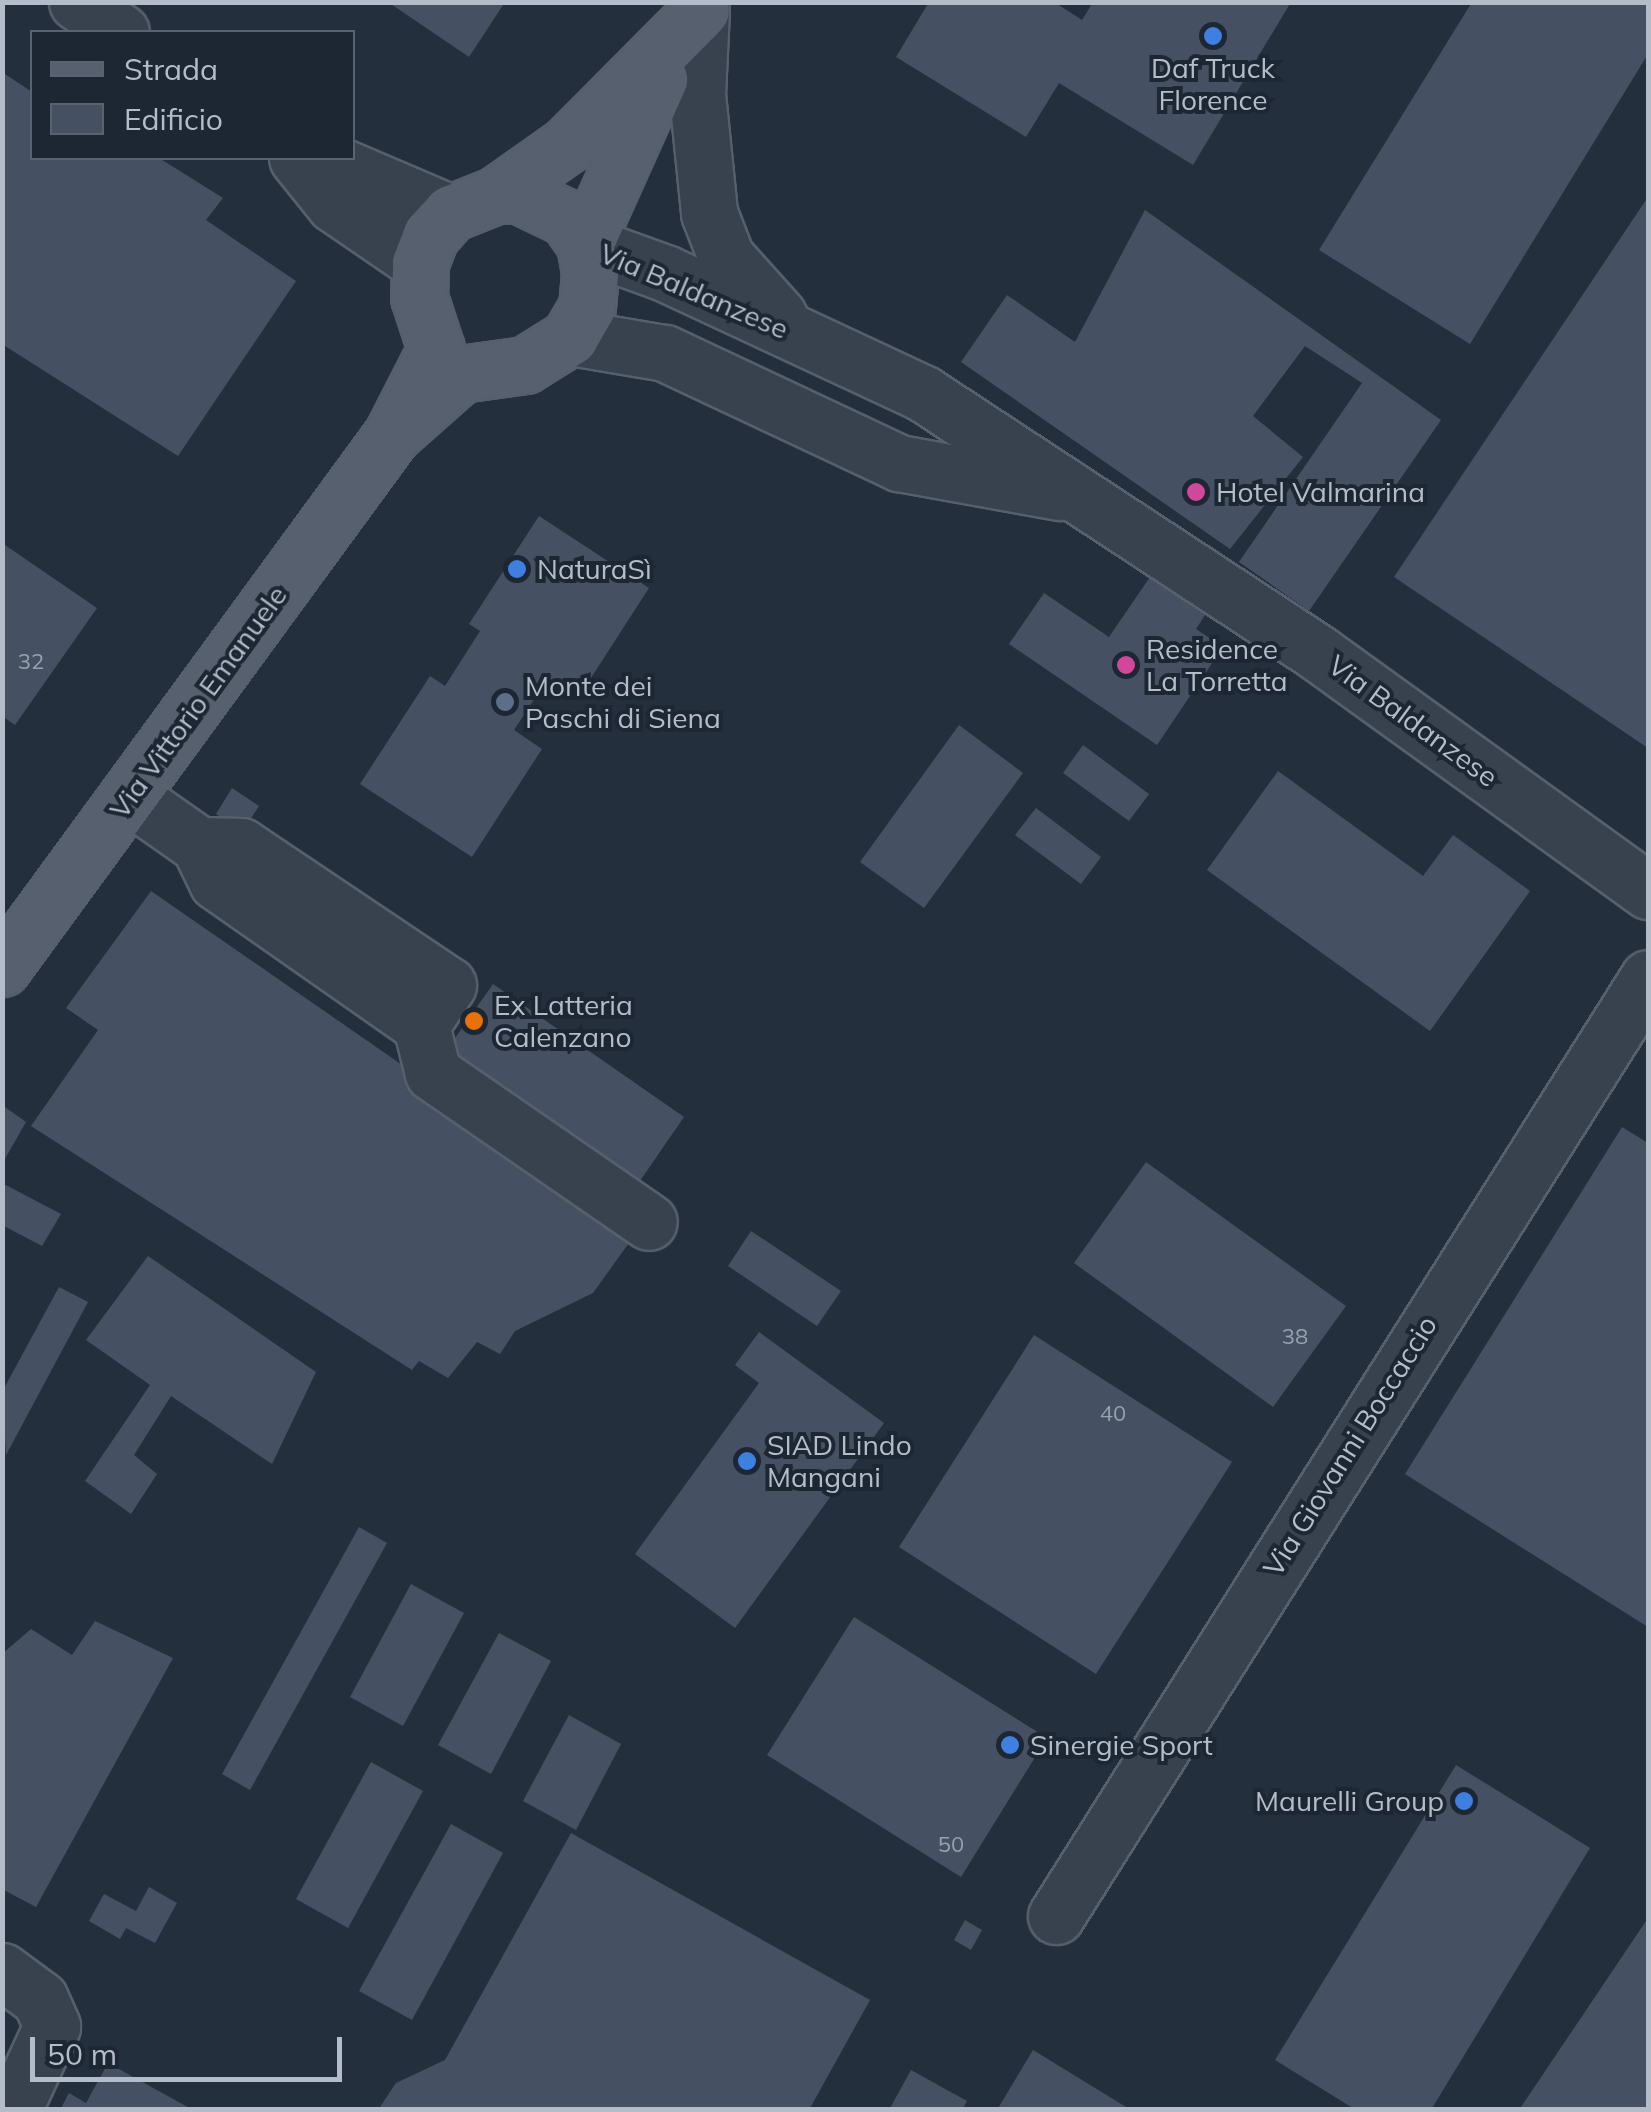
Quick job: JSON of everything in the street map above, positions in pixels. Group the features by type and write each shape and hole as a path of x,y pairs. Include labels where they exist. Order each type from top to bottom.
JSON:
{"main road":[{"path":"420,263 431,235 578,135 703,6"},
{"path":"570,337 587,307 585,244 651,90 703,6"},
{"path":"474,204 548,206 566,218 585,244"},
{"name":"Via Vittorio Emanuele","path":"2,968 392,434 436,348 419,297 420,263"},
{"path":"432,330 457,354 503,368"},
{"name":"Via Vittorio Emanuele","path":"392,434 461,374 546,356 570,337"}],"street":[{"path":"76,2 118,30"},
{"name":"Via Baldanzese","path":"703,6 696,94 709,213 726,256 803,338"},
{"path":"298,160 334,204 420,263"},
{"path":"329,160 474,204"},
{"name":"Via Baldanzese","path":"585,244 665,272 924,394 1318,653 1648,891"},
{"name":"Via Baldanzese","path":"570,337 665,352 900,463 1072,494"},
{"path":"130,796 199,845 240,846 448,985 420,1025 433,1073 649,1222"},
{"name":"Via Giovanni Boccaccio","path":"1056,1916 1648,978"},
{"path":"2,1970 40,1999 52,2026 13,2110"}],"building":[{"path":"388,2 505,2 469,57"},
{"path":"929,2 1054,2 1082,20 1093,2 1291,2 1193,165 1059,83 1026,137 896,57"},
{"path":"1472,2 1648,2 1648,54 1470,344 1319,250"},
{"path":"2,72 30,91 30,160 162,160 223,198 206,220 296,281 178,456 2,344"},
{"path":"1648,197 1648,748 1394,577"},
{"path":"1145,210 1441,420 1309,611 1239,562 1362,383 1305,346 1253,416 1303,457 1230,549 961,362 1007,295 1075,342"},
{"path":"539,516 649,588 578,698 548,678 514,730 542,749 472,857 360,784 430,676 445,686 480,631 469,624"},
{"path":"2,543 97,608 15,725 2,716"},
{"name":"Residence La Torretta","path":"1150,577 1205,615 1196,629 1223,647 1157,745 1009,644 1044,593 1109,637"},
{"path":"959,725 1023,773 924,908 860,862"},
{"path":"1083,745 1149,794 1129,821 1063,773"},
{"path":"1278,771 1423,876 1453,835 1530,891 1430,1031 1207,870"},
{"path":"232,788 259,806 242,832 216,814"},
{"path":"1036,808 1101,857 1081,884 1015,835"},
{"path":"151,891 639,1229 593,1293 515,1331 500,1354 477,1342 448,1378 419,1361 412,1370 31,1126 98,1030 66,1008"},
{"path":"493,984 684,1117 633,1191 441,1058"},
{"path":"2,1105 26,1122 2,1164"},
{"path":"1622,1127 1648,1143 1648,1627 1405,1474"},
{"path":"1146,1162 1346,1306 1273,1407 1074,1263"},
{"path":"2,1183 61,1214 42,1246 2,1225"},
{"path":"751,1231 841,1291 817,1326 728,1266"},
{"path":"148,1256 316,1372 272,1464 171,1396 134,1455 157,1474 131,1514 85,1481 150,1385 86,1340"},
{"path":"59,1287 88,1302 6,1455 2,1392"},
{"path":"759,1332 884,1423 735,1628 635,1554 759,1383 735,1365"},
{"path":"1034,1335 1232,1462 1096,1674 899,1547"},
{"path":"359,1527 387,1543 250,1790 222,1774"},
{"path":"411,1584 464,1613 403,1726 350,1697"},
{"path":"854,1617 1047,1738 961,1877 767,1755"},
{"path":"95,1621 173,1658 36,1907 2,1889 2,1654 31,1629 72,1655"},
{"path":"499,1633 551,1661 491,1774 438,1745"},
{"path":"569,1715 621,1744 576,1830 523,1801"},
{"path":"371,1762 423,1791 348,1928 296,1899"},
{"path":"1456,1765 1590,1848 1431,2110 1356,2110 1275,2060"},
{"path":"451,1824 503,1853 412,2020 359,1991"},
{"path":"571,1833 870,2000 809,2110 378,2110 396,2083 445,2060"},
{"path":"149,1887 177,1903 155,1943 126,1928 120,1939 89,1921 104,1894 136,1911"},
{"path":"1648,1918 1648,2110 1519,2110"},
{"path":"965,1920 982,1930 971,1950 954,1940"},
{"path":"1033,2050 1131,2110 997,2110"},
{"path":"108,2063 193,2110 60,2110 69,2093 86,2103"},
{"path":"911,2070 967,2101 962,2110 889,2110"}],"place":[{"name":"Daf Truck Florence","path":"1213,36"},
{"name":"Hotel Valmarina","path":"1196,492"},
{"name":"NaturaSì","path":"517,569"},
{"name":"Residence La Torretta","path":"1126,665"},
{"name":"Monte dei Paschi di Siena","path":"505,702"},
{"name":"Ex Latteria Calenzano","path":"474,1021"},
{"name":"SIAD Lindo Mangani","path":"747,1461"},
{"name":"Sinergie Sport","path":"1010,1745"},
{"name":"Maurelli Group","path":"1464,1801"}]}
